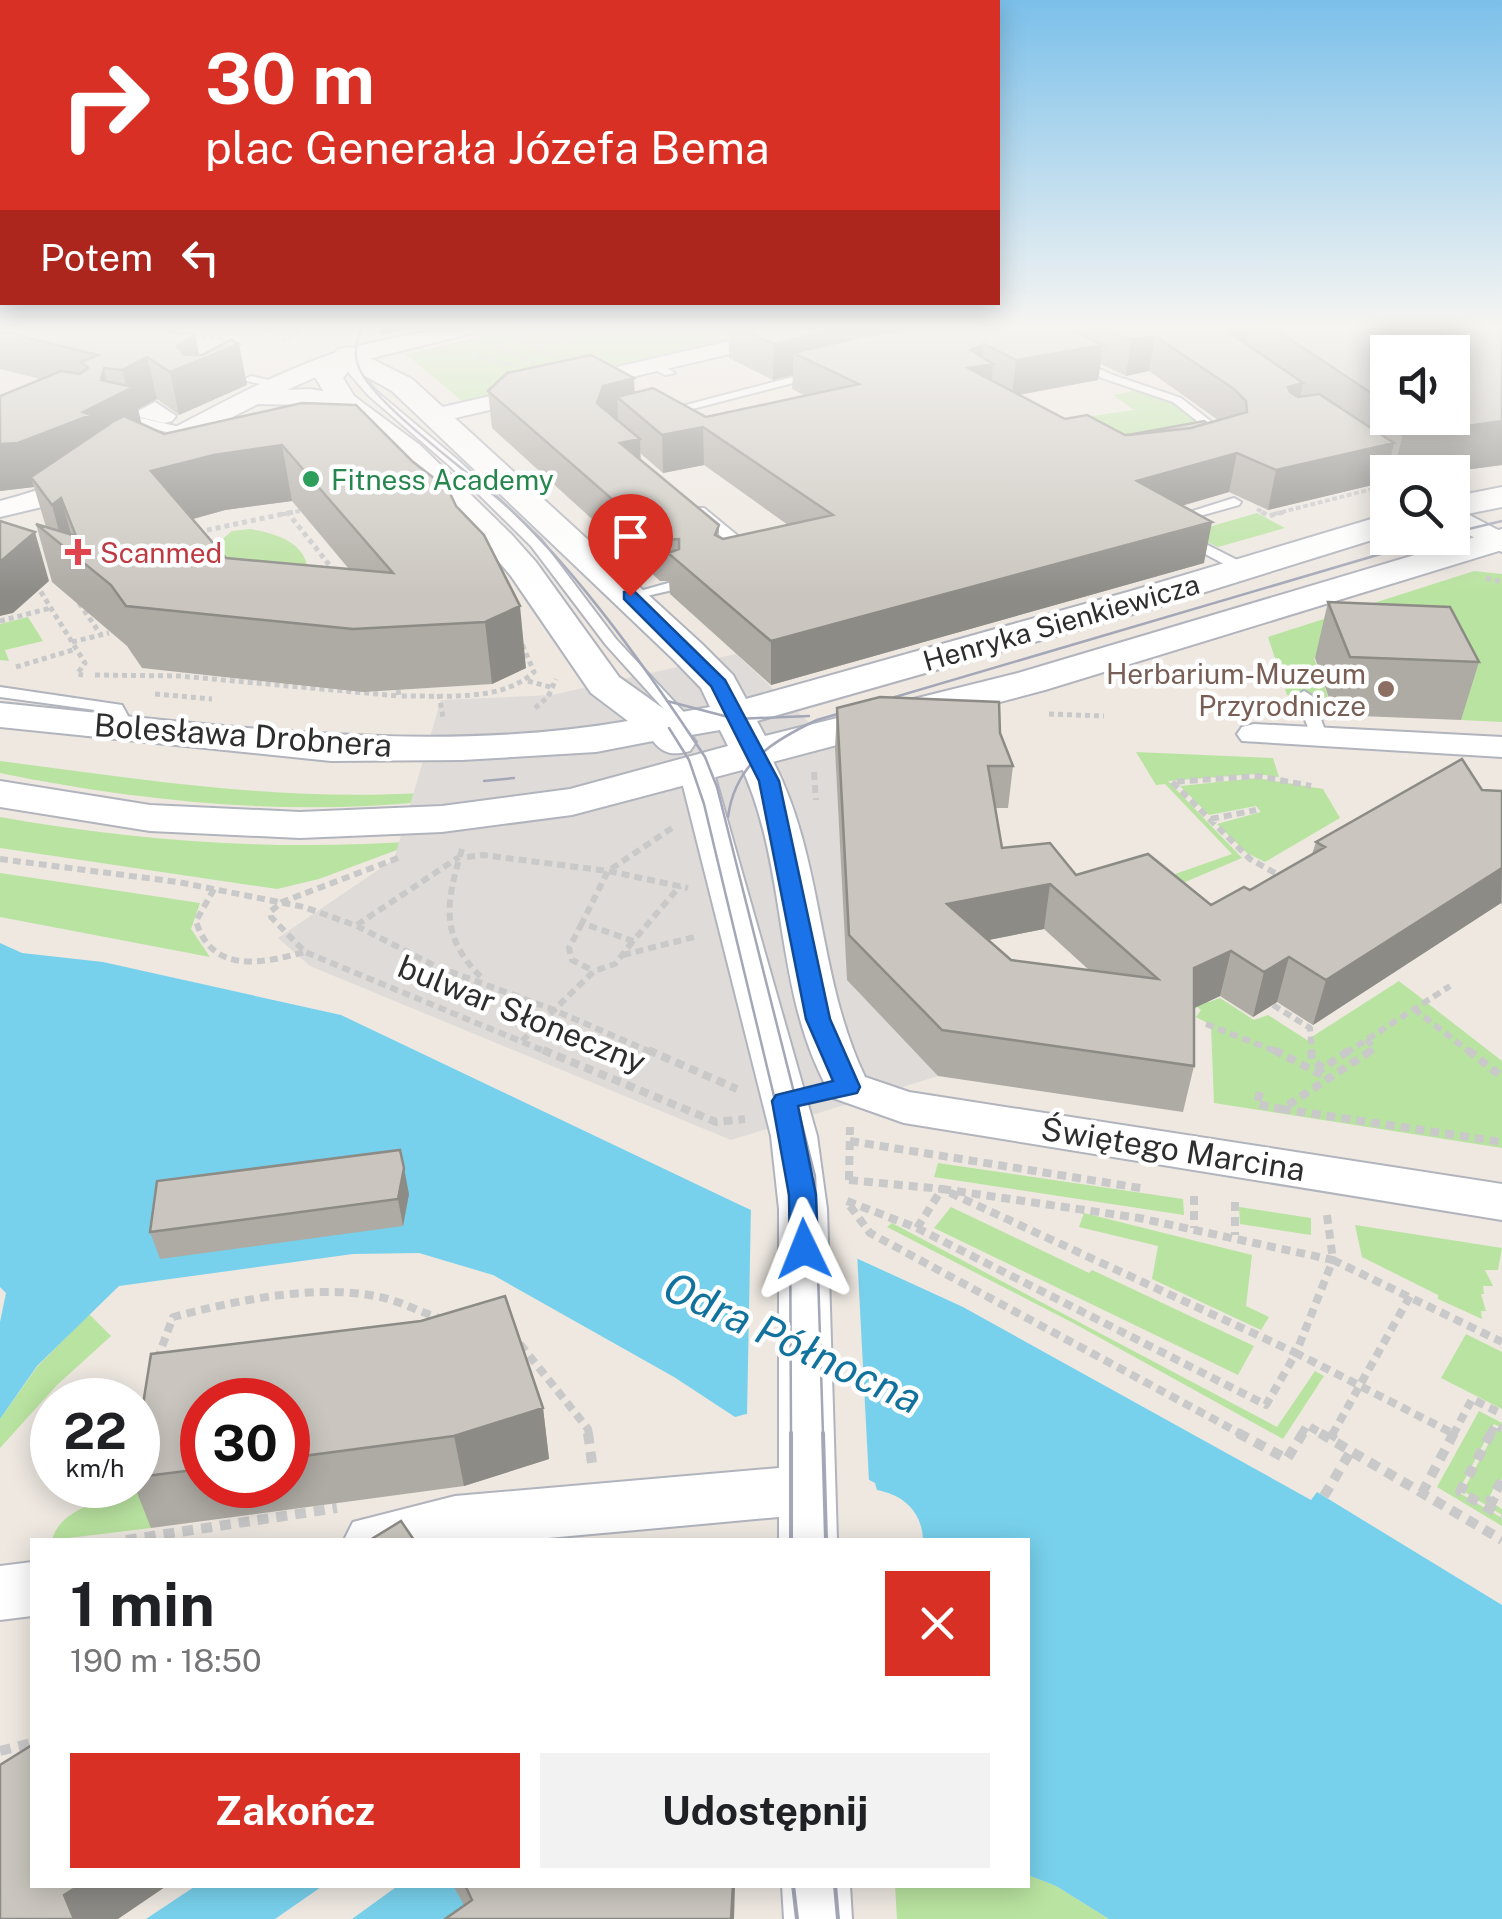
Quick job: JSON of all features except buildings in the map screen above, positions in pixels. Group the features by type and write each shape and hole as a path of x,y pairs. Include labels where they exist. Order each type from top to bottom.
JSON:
{"street":[{"path":"1,509 58,495 172,416"},
{"path":"361,416 409,452 500,542 524,569 605,685 676,727 696,770 787,1108 825,1205 808,1493 455,1522 382,1538"},
{"path":"434,416 630,596 718,684 769,781 783,834 818,1019 856,1091 787,1108"},
{"path":"1470,506 1502,497"},
{"path":"1470,522 1500,541"},
{"name":"Henryka Sienkiewicza","path":"743,733 1370,530"},
{"name":"Henryka Sienkiewicza","path":"743,733 1031,682 1500,541"},
{"path":"534,742 593,710 605,685"},
{"name":"Bolesława Drobnera","path":"0,715 331,748 462,747 676,727 743,733"},
{"path":"0,794 150,818 300,826 442,819 605,795 696,770 743,733"},
{"path":"1254,734 1502,747"},
{"name":"Świętego Marcina","path":"856,1091 904,1107 1502,1202"},
{"path":"0,1593 30,1589"},
{"path":"816,1888 818,1919"}],"lane":[{"path":"399,416 456,464 536,543 676,727"},
{"path":"1198,416 1233,444 1211,452"},
{"path":"119,417 166,419"},
{"path":"1218,430 1240,428"},
{"path":"682,498 758,559 740,570"},
{"path":"1241,503 1158,523 1244,569"},
{"path":"630,596 672,586"},
{"path":"0,692 116,708 127,729"},
{"path":"1304,696 1320,738"}],"path":[{"path":"1241,503 1268,516 1370,492"},
{"path":"182,536 300,511"},
{"path":"288,513 338,576 321,580"},
{"path":"31,577 84,663 77,674 180,676 398,693 498,691 526,681 534,672 519,639"},
{"path":"70,589 101,635"},
{"path":"0,621 51,608"},
{"path":"14,668 109,633"},
{"path":"554,688 558,664"},
{"path":"526,681 562,690"},
{"path":"439,694 443,720"},
{"path":"813,764 818,814"},
{"path":"1275,873 1250,859 1172,782 1258,776 1311,786"},
{"path":"1210,820 1256,810"},
{"path":"594,971 572,960 569,948 608,871 676,825"},
{"path":"282,902 408,855"},
{"path":"463,857 447,908 450,935 460,957 487,982"},
{"path":"357,926 463,857 608,871 701,891"},
{"name":"bulwar Słoneczny","path":"0,859 215,888 282,902 357,926 436,966 487,982 787,1108"},
{"path":"522,1042 594,971 615,964 680,886"},
{"path":"215,888 196,921 206,946 222,956 254,963 305,952"},
{"name":"bulwar Słoneczny","path":"282,902 270,912 271,917 305,952 716,1122 787,1108"},
{"path":"582,923 633,941"},
{"path":"621,956 712,934"},
{"path":"1274,1004 1310,1028 1312,1060 1322,1068 1450,986"},
{"path":"1414,1009 1502,1077"},
{"path":"1206,1024 1301,1061 1328,1078"},
{"path":"1282,1109 1374,1049 1367,1039"},
{"path":"825,1205 849,1180 856,1091"},
{"path":"1260,1092 1257,1104 1502,1142"},
{"path":"850,1141 1156,1190"},
{"path":"849,1180 1075,1205 1236,1235 1333,1260 1502,1342"},
{"path":"917,1228 942,1189"},
{"path":"942,1189 1296,1353 1452,1433"},
{"path":"1175,1193 1208,1198"},
{"path":"1194,1196 1194,1228"},
{"path":"1221,1200 1253,1204"},
{"path":"1235,1202 1236,1235"},
{"path":"825,1205 917,1228 1266,1404 1296,1353 1333,1260 1327,1214 1309,1212"},
{"path":"825,1205 1287,1459 1307,1425 1502,1540"},
{"path":"155,1365 172,1317 315,1294 367,1292 448,1321"},
{"path":"1330,1440 1410,1296"},
{"path":"516,1340 588,1430 592,1469"},
{"path":"1422,1493 1472,1398 1502,1414"},
{"path":"1502,1429 1495,1425 1460,1492 1502,1516"},
{"path":"1324,1496 1351,1451"},
{"path":"1502,1481 1490,1500 1502,1507"},
{"path":"0,1750 30,1744"}],"green space":[{"path":"1191,416 1205,426 1128,438 1078,418"},
{"path":"1257,513 1285,528 1218,547 1188,533"},
{"path":"250,529 295,545 308,570 235,568 220,552 219,542 232,531"},
{"path":"1474,571 1502,574 1502,722 1461,720 1429,653 1399,662 1314,658 1335,715 1326,714 1319,696 1287,695 1268,637"},
{"path":"28,617 43,641 5,650 9,661 0,660 0,624"},
{"path":"1136,752 1273,758 1279,777 1256,774 1168,781 1242,858 1159,893 1127,891 1232,854 1165,784 1156,785"},
{"path":"0,761 262,791 423,793 423,802 317,807 157,798 0,773"},
{"path":"1257,778 1323,789 1340,818 1265,862 1247,853 1217,824 1261,812 1256,806 1209,815 1180,786"},
{"path":"0,817 105,833 210,842 315,845 421,841 319,879 277,889 0,848"},
{"path":"0,873 200,903 191,929 210,957 0,917"},
{"path":"1399,981 1502,1061 1502,1148 1214,1103 1211,1025 1196,1017 1201,1010 1189,1001 1189,988 1209,1002 1220,998 1254,1020 1268,1015 1307,1040"},
{"path":"938,1163 1183,1199 1184,1215 934,1177"},
{"path":"951,1207 1254,1346 1238,1375 934,1228"},
{"path":"1239,1207 1311,1218 1311,1235 1240,1224"},
{"path":"1084,1213 1252,1255 1246,1306 1269,1317 1261,1330 1152,1279 1158,1246 1079,1227"},
{"path":"892,1223 1277,1427 1315,1371 1324,1376 1283,1439 1075,1324 887,1227"},
{"path":"1355,1225 1502,1248 1498,1270 1485,1270 1493,1286 1483,1286 1486,1311 1481,1311 1482,1319 1362,1257"},
{"path":"89,1314 111,1336 65,1378 30,1378 30,1415 0,1448 0,1419 37,1367"},
{"path":"1466,1334 1502,1352 1502,1409 1441,1378"},
{"path":"169,1404 160,1466 160,1428"},
{"path":"1479,1411 1502,1423 1502,1428 1494,1424 1458,1492 1502,1518 1502,1526 1437,1487"},
{"path":"1497,1428 1502,1431 1502,1480 1498,1479 1488,1500 1502,1509 1502,1515 1463,1491"},
{"path":"84,1508 154,1508 151,1528 53,1538 56,1529"},
{"path":"1030,1876 1056,1886 1109,1919 897,1919 895,1888 1030,1888"}],"shaded area":[{"path":"736,654 835,747 841,860 938,1076 731,1140 310,966 278,938 394,859 441,700 552,695"}],"water":[{"name":"Odra Północna","path":"0,943 22,953 103,962 341,1015 963,1307 1311,1500 1317,1492 1502,1605 1502,1919 1109,1919 1056,1886 1030,1876 1030,1538 923,1538 915,1513 903,1500 877,1490 875,1483 746,1414 735,1417 674,1377 493,1275 419,1253 353,1254 119,1286 37,1366 0,1419 0,1322 6,1293 0,1287"},
{"path":"192,1888 320,1888 275,1919 146,1919"},
{"path":"395,1888 590,1888 475,1919 352,1919"}],"pier":[{"path":"751,1205 857,1252 869,1481 747,1415"}],"tram line":[{"path":"399,416 511,510 564,565 639,660 705,757 717,787 815,1176 823,1435"},
{"path":"1470,529 1502,521"},
{"path":"728,817 739,782 758,756 817,720 1377,555"},
{"path":"667,701 736,719 809,716"},
{"path":"669,728 689,760 704,804 784,1138 790,1206 791,1435"},
{"path":"484,781 514,778"},
{"path":"823,1433 826,1538"},
{"path":"791,1435 791,1538"},
{"path":"793,1888 797,1919"},
{"path":"835,1888 838,1919"}],"place":[{"name":"Fitness Academy","path":"311,479"},
{"name":"Scanmed","path":"78,552"},
{"name":"Herbarium-Muzeum Przyrodnicze","path":"1386,689"}],"route":[{"path":"630,596 718,684 769,781 818,1019 848,1087 785,1101 802,1195 804,1249"}]}
